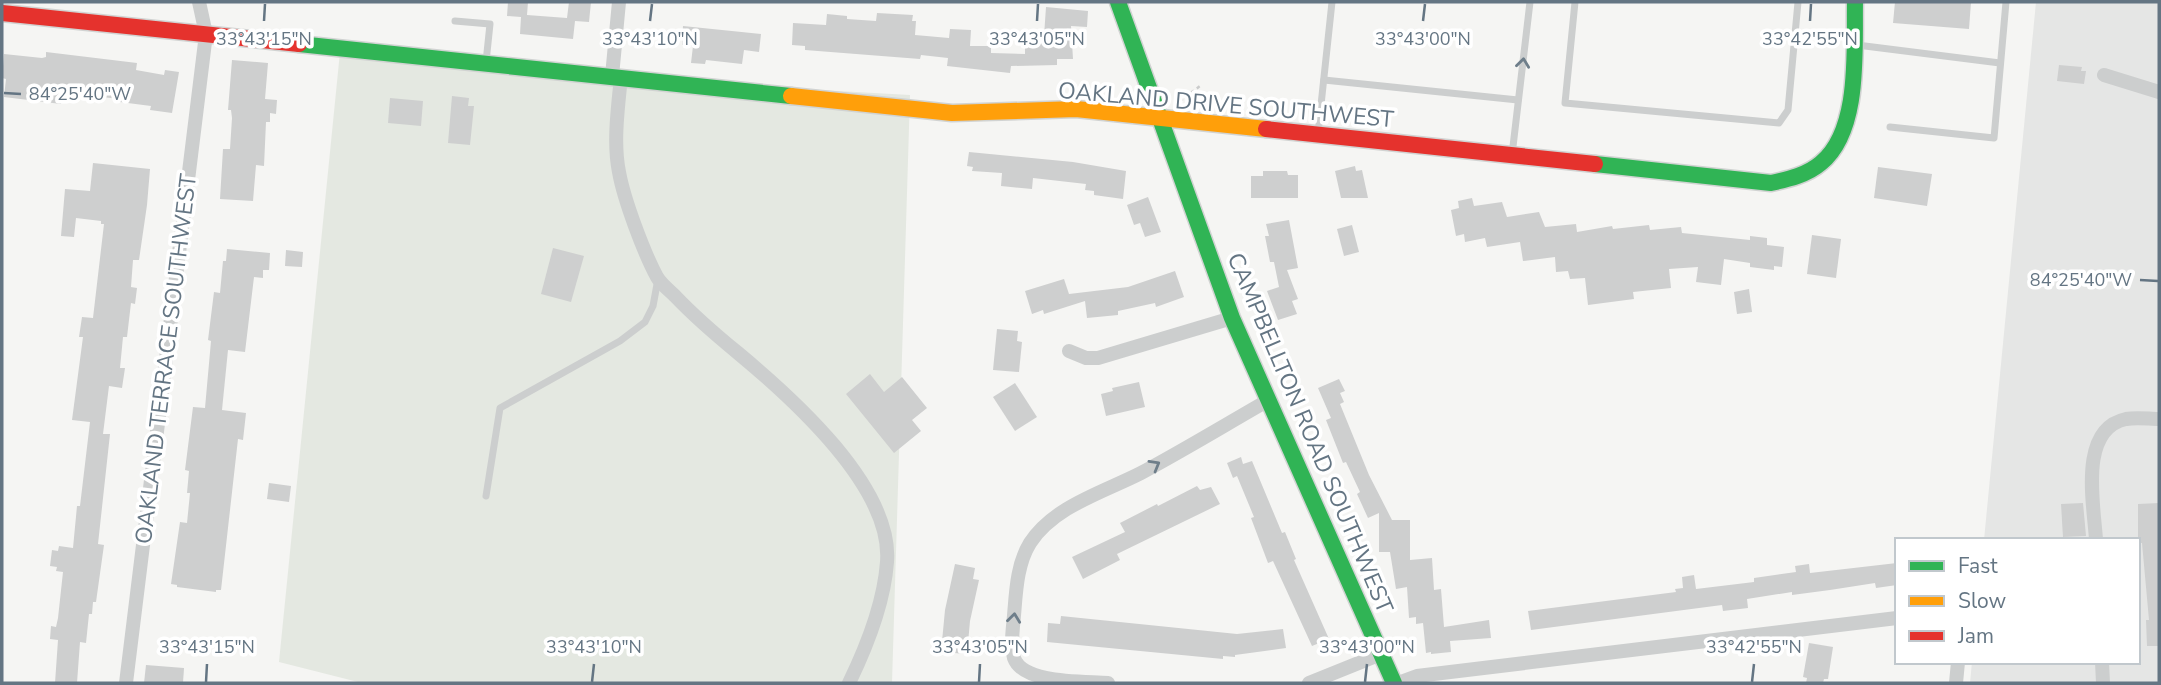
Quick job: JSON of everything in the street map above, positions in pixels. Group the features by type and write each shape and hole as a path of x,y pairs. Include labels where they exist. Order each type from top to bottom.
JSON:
{"street":[{"name":"OAKLAND TERRACE SOUTHWEST","path":"126,683 206,34 199,2"},
{"path":"619,2 618,171 630,211 658,279 698,321 777,385 851,464 870,495 884,533 888,560 882,594 864,652 849,683"},
{"name":"CAMPBELLTON ROAD SOUTHWEST","path":"1118,2 1232,318 1396,683"},
{"path":"1853,44 1856,2"},
{"name":"OAKLAND DRIVE SOUTHWEST","path":"2,13 952,113 991,114 1076,109 1771,183 1792,178 1816,167 1829,156 1840,137 1850,107 1853,44"},
{"path":"2104,75 2159,92"},
{"path":"1069,351 1086,358 1098,358 1232,318"},
{"path":"1108,683 1040,677 1024,672 1015,660 1012,642 1020,568 1029,545 1042,527 1062,512 1141,472 1267,401"},
{"path":"2096,538 2092,460 2096,445 2106,431 2126,419 2159,419"},
{"path":"1396,683 1417,676 1895,618"},
{"path":"1309,683 1381,654"},
{"path":"1956,683 1958,664"},
{"path":"2102,664 2103,683"}],"lane":[{"path":"1318,135 1332,2"},
{"path":"1512,156 1530,2"},
{"path":"1575,2 1566,103 1779,123 1788,110 1798,2"},
{"path":"1891,127 1994,138 2006,2"},
{"path":"455,21 490,24 486,63"},
{"path":"1853,44 2000,63"},
{"path":"1324,80 1518,100"},
{"path":"486,496 499,408 620,341 645,322 653,306 658,279"}],"shaded area":[{"path":"2036,2 2159,2 2159,683 1970,683 1972,664 2140,664 2140,538 1984,538"},
{"path":"340,52 602,78 910,95 892,683 362,683 279,662"}],"building":[{"path":"508,2 528,2 527,15 567,18 569,2 591,2 589,22 575,21 573,39 520,34 521,17 507,16"},
{"path":"1895,2 1971,2 1969,29 1893,23"},
{"path":"1046,7 1088,11 1087,27 1071,26 1073,59 1057,59 1057,65 1011,66 1010,73 947,66 948,58 921,55 920,59 805,50 805,46 792,45 793,23 826,25 827,14 847,16 847,19 876,21 877,13 913,15 912,21 916,21 915,35 949,38 950,29 971,30 970,46 991,46 991,53 1025,54 1025,37 1044,36"},
{"path":"683,26 761,34 759,52 744,50 742,64 706,60 705,64 691,63 693,46 682,45"},
{"path":"46,52 137,63 136,70 164,75 165,70 179,72 172,113 150,110 151,106 120,102 120,99 92,96 63,94 61,104 4,97 4,54 42,58 46,57"},
{"path":"232,60 268,63 265,99 277,100 276,114 270,113 270,122 266,122 264,166 256,165 253,201 220,199 223,149 230,149 232,118 231,110 228,110"},
{"path":"2059,65 2082,67 2081,71 2086,71 2084,84 2057,81"},
{"path":"452,96 469,98 468,106 474,106 470,145 448,143"},
{"path":"390,98 423,101 421,126 388,123"},
{"path":"969,152 1073,162 1126,171 1123,199 1094,195 1094,191 1085,190 1086,184 1033,178 1032,189 1001,186 1002,173 972,171 973,167 967,166"},
{"path":"93,163 150,169 139,260 133,260 131,287 137,288 135,304 131,303 127,337 123,337 120,368 125,368 122,388 109,386 103,434 110,434 98,544 104,545 96,602 93,602 92,614 89,614 86,643 80,642 77,683 55,683 58,640 50,639 51,626 56,627 58,618 63,572 50,566 52,550 58,551 59,546 73,548 77,506 80,506 90,422 72,420 83,337 79,337 82,317 93,318 104,224 101,224 101,221 76,218 74,237 61,236 65,189 90,191"},
{"path":"1355,166 1356,171 1362,170 1368,198 1341,198 1335,171"},
{"path":"1878,167 1932,174 1927,206 1874,198"},
{"path":"1263,171 1287,171 1288,175 1298,175 1298,198 1251,198 1251,176 1263,176"},
{"path":"1148,197 1161,232 1145,237 1140,223 1134,225 1127,205"},
{"path":"1472,198 1474,206 1502,202 1507,217 1539,212 1545,227 1576,224 1577,232 1612,226 1613,229 1649,225 1650,230 1681,227 1682,233 1750,240 1750,236 1767,238 1767,245 1784,247 1782,267 1774,266 1774,270 1750,267 1750,263 1724,259 1721,285 1696,282 1698,267 1669,269 1671,288 1633,292 1634,299 1588,305 1585,278 1570,279 1568,271 1556,272 1555,257 1523,261 1520,242 1487,247 1485,238 1465,242 1464,234 1456,236 1451,210 1459,208 1458,201"},
{"path":"1289,220 1298,268 1287,270 1298,299 1292,301 1297,314 1278,320 1267,291 1279,287 1274,262 1270,262 1265,236 1269,236 1266,224"},
{"path":"1352,225 1359,252 1344,256 1337,229"},
{"path":"1812,235 1841,239 1836,278 1807,274"},
{"path":"553,248 584,256 571,302 541,294"},
{"path":"227,249 270,253 269,270 263,270 263,278 254,277 245,352 228,350 222,410 246,413 243,440 238,439 221,590 216,592 171,584 180,522 187,523 190,493 187,493 189,471 185,470 193,407 205,408 211,341 208,340 214,292 220,293"},
{"path":"286,250 303,252 302,267 285,266"},
{"path":"1175,271 1184,297 1156,307 1155,303 1118,311 1118,315 1087,318 1085,301 1044,314 1043,310 1032,314 1025,291 1064,279 1069,294 1128,287"},
{"path":"1749,289 1752,312 1737,314 1734,292"},
{"path":"997,329 1018,331 1017,341 1022,342 1019,372 993,370"},
{"path":"870,374 884,392 902,377 927,408 912,420 921,431 894,453 846,394"},
{"path":"1339,379 1345,391 1340,393 1344,402 1340,404 1369,475 1392,520 1410,520 1410,560 1432,558 1434,590 1441,589 1444,627 1489,620 1491,638 1450,641 1451,652 1426,653 1423,623 1416,624 1416,617 1409,618 1407,587 1396,589 1390,552 1379,552 1379,513 1368,518 1357,494 1360,492 1346,462 1343,463 1326,420 1331,418 1318,388"},
{"path":"1139,382 1145,407 1106,416 1101,394 1113,391 1112,388"},
{"path":"1015,383 1037,417 1015,431 993,397"},
{"path":"1241,457 1243,464 1252,461 1329,639 1312,646 1273,561 1268,563 1251,518 1254,517 1237,476 1233,478 1227,463"},
{"path":"269,483 291,486 289,502 267,499"},
{"path":"1197,486 1200,490 1211,487 1220,504 1117,554 1120,560 1083,579 1072,557 1125,532 1120,523"},
{"path":"2083,503 2086,536 2063,537 2061,504"},
{"path":"2159,503 2159,646 2147,646 2146,620 2149,620 2142,543 2138,538 2138,504"},
{"path":"1895,563 1895,585 1876,588 1875,583 1792,595 1792,592 1747,599 1748,608 1723,611 1722,605 1531,630 1528,611 1676,592 1675,589 1683,588 1682,577 1694,575 1696,589 1754,582 1754,578 1796,572 1795,566 1809,564 1810,573"},
{"path":"955,564 975,568 973,579 979,580 970,621 967,654 941,652 945,610"},
{"path":"1061,616 1237,634 1283,629 1286,648 1235,657 1223,656 1223,659 1047,642 1048,623 1060,624"},
{"path":"1809,643 1833,647 1828,679 1824,679 1823,683 1806,683 1807,678 1803,677"},
{"path":"146,665 184,668 183,683 144,683"}],"traffic: fast":[{"path":"1118,2 1232,318 1394,683"},
{"path":"1595,164 1771,183 1810,171 1834,149 1849,110 1853,88 1855,2"},
{"path":"299,44 791,96"}],"traffic: slow":[{"path":"791,96 952,113 1076,109 1266,129"}],"traffic: jam":[{"path":"2,13 299,44"},
{"path":"1266,129 1595,164"}]}
